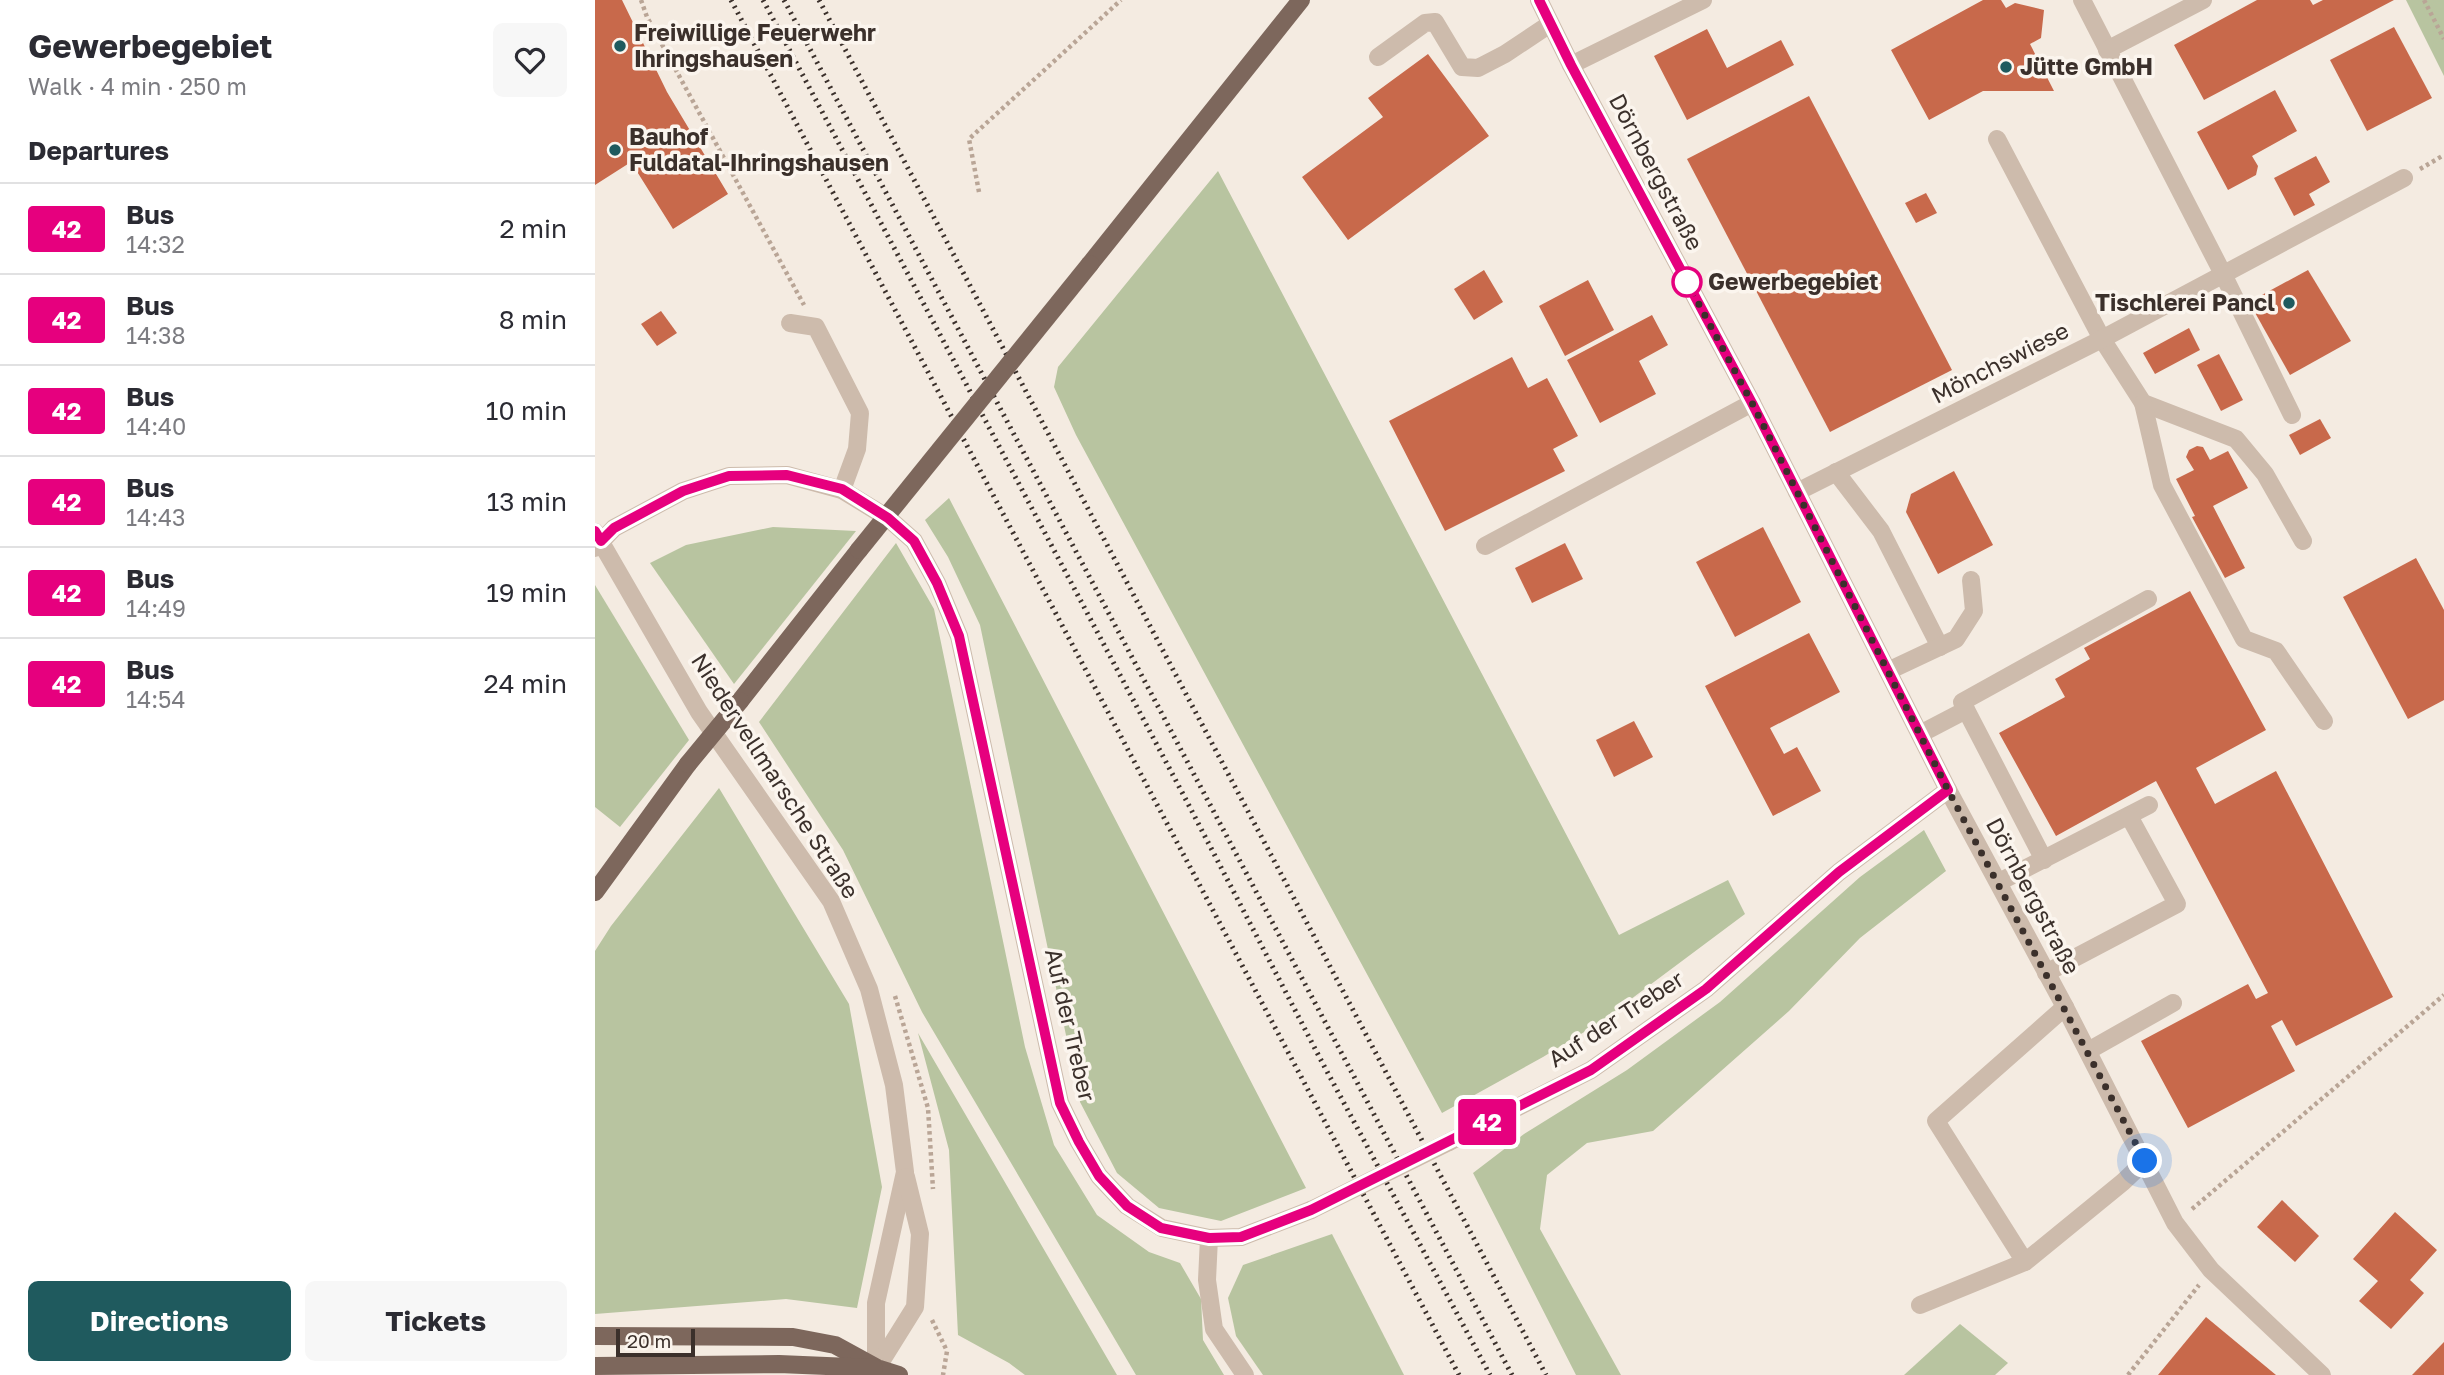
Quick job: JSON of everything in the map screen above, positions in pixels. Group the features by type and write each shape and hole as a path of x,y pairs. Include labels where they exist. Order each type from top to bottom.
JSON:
{"main road":[{"path":"595,892 688,764 1301,0"},
{"path":"595,1336 793,1337 835,1345 877,1371"},
{"path":"595,1366 779,1364 899,1375"}],"street":[{"name":"Dörnbergstraße","path":"1539,0 1752,403 1948,790 2065,1007 2175,1223 2211,1270 2322,1375"},
{"path":"1571,65 1703,0"},
{"path":"2081,0 2223,274 2292,415"},
{"path":"2107,50 2203,0"},
{"path":"1378,57 1426,23 1434,22 1462,67 1478,68 1505,54 1550,23"},
{"path":"1997,139 2102,340 2143,403 2162,485 2244,639 2276,651 2324,722"},
{"name":"Mönchswiese","path":"1797,492 2102,340 2405,178"},
{"path":"790,323 816,327 860,413 857,449 842,489"},
{"path":"1485,546 1752,403"},
{"path":"2143,403 2236,439 2265,474 2303,541"},
{"path":"1836,472 1881,531 1940,647"},
{"name":"Auf der Treber","path":"597,540 683,491 729,476 787,475 842,489 888,518 914,541 937,583 959,636 1060,1103 1099,1176 1127,1206 1161,1228 1209,1238 1241,1237 1311,1210 1591,1070 1706,989 1839,872 1948,790"},
{"name":"Niedervellmarsche Straße","path":"597,540 699,712 831,901 869,989 894,1085 905,1172 876,1303 877,1371"},
{"path":"1888,671 1956,639 1974,611 1971,580"},
{"path":"2044,860 1962,702 2148,599"},
{"path":"1920,734 1966,710"},
{"path":"1999,882 2149,805"},
{"path":"2046,973 2177,904 2129,816"},
{"path":"2088,1051 2173,1003"},
{"path":"2025,1262 1936,1121 2065,1007"},
{"path":"1920,1306 2025,1262 2145,1161"},
{"path":"877,1371 915,1307 920,1234 905,1172"},
{"path":"1209,1238 1207,1280 1214,1329 1245,1375"}],"path":[{"path":"641,0 647,17 816,327"},
{"path":"979,192 969,139 1121,0"},
{"path":"2424,0 2444,39"},
{"path":"2175,1223 2444,995"},
{"path":"2128,1375 2189,1298"}],"green space":[{"path":"2406,0 2444,0 2444,76"},
{"path":"1218,171 1619,935 1728,880 1745,914 1599,1023 1442,1113 1076,435 1054,387 1058,367"},
{"path":"949,498 1306,1188 1221,1221 1159,1208 1117,1173 1080,1102 980,625 948,557 925,520"},
{"path":"773,527 856,531 734,684 650,563 686,545"},
{"path":"896,543 934,609 1025,1047 1054,1145 1097,1215 1149,1252 1180,1263 1201,1299 1203,1340 1224,1375 1136,1375 922,1012 843,850 759,722"},
{"path":"595,585 689,740 620,827 595,807"},
{"path":"719,788 849,1004 882,1187 857,1308 786,1299 595,1314 595,951 611,926"},
{"path":"1924,830 1946,871 1860,938 1789,1011 1653,1131 1587,1143 1547,1175 1540,1229 1621,1375 1576,1375 1473,1173 1524,1134 1627,1070 1720,1002 1860,877"},
{"path":"918,1033 1117,1375 1025,1375 1009,1363 958,1335 949,1150"},
{"path":"1332,1234 1404,1375 1263,1375 1236,1336 1228,1298 1243,1265"},
{"path":"1960,1324 2008,1363 1995,1375 1904,1375"}],"building":[{"path":"595,0 622,0 667,92 728,194 673,229 631,162 595,185"},
{"path":"1983,0 2001,0 2006,8 2015,3 2044,10 2041,38 2030,44 2054,91 1983,91 1929,120 1891,50"},
{"path":"2257,0 2310,0 2313,5 2323,0 2394,0 2204,100 2174,45"},
{"path":"2394,27 2432,98 2367,131 2330,60"},
{"path":"1707,29 1727,68 1781,40 1794,65 1687,120 1654,56"},
{"path":"1428,54 1489,136 1348,240 1302,177 1383,117 1368,98"},
{"path":"2275,90 2297,131 2252,156 2258,166 2256,175 2228,190 2197,132"},
{"path":"1809,96 1952,370 1830,432 1687,159"},
{"path":"2316,156 2330,182 2309,194 2315,205 2294,216 2274,178"},
{"path":"1926,193 1937,213 1916,223 1905,203"},
{"path":"1484,270 1503,302 1474,320 1454,289"},
{"path":"2308,270 2351,341 2290,375 2249,302"},
{"path":"1588,280 1614,330 1565,356 1539,306"},
{"path":"661,311 677,333 657,346 641,324"},
{"path":"1652,315 1668,345 1639,361 1656,394 1600,423 1567,360"},
{"path":"2189,328 2200,350 2155,374 2143,353"},
{"path":"2219,354 2243,400 2221,411 2197,365"},
{"path":"1512,357 1528,388 1547,378 1578,436 1553,449 1565,471 1445,531 1389,421"},
{"path":"2320,419 2331,438 2300,455 2289,435"},
{"path":"2197,446 2203,447 2210,460 2228,451 2248,488 2213,506 2245,568 2225,578 2192,517 2195,516 2176,479 2194,470 2186,457 2189,450"},
{"path":"1954,471 1993,545 1938,574 1906,512 1911,494"},
{"path":"1763,527 1801,602 1735,637 1696,562"},
{"path":"1565,543 1583,579 1532,603 1515,568"},
{"path":"2416,558 2444,610 2444,700 2408,719 2343,597"},
{"path":"2190,591 2266,730 2196,768 2215,804 2276,771 2393,997 2296,1046 2282,1020 2271,1026 2295,1071 2188,1128 2141,1041 2248,984 2256,999 2268,993 2156,781 2056,836 1999,733 2065,697 2055,679 2090,659 2084,648"},
{"path":"1809,633 1840,692 1770,728 1784,754 1797,747 1821,791 1773,816 1705,686"},
{"path":"1634,721 1653,757 1614,777 1596,740"},
{"path":"2282,1200 2319,1236 2295,1262 2257,1227"},
{"path":"2395,1212 2437,1250 2410,1280 2424,1293 2391,1329 2359,1301 2378,1281 2353,1259"},
{"path":"2206,1317 2276,1375 2158,1375"},
{"path":"2444,1342 2444,1375 2412,1375"}],"railway":[{"path":"731,0 1459,1375"},
{"path":"763,0 1323,1064 1490,1375"},
{"path":"784,0 1512,1375"},
{"path":"819,0 1546,1375"}],"bus line":[{"name":"42","path":"595,531 601,541 614,528 683,491 729,476 787,475 842,489 888,518 914,541 937,583 959,636 1060,1103 1099,1176 1127,1206 1161,1228 1209,1238 1241,1237 1311,1210 1591,1070 1706,989 1839,872 1948,790 1752,403 1539,0"}],"place":[{"name":"Freiwillige Feuerwehr Ihringshausen","path":"620,46"},
{"name":"Jütte GmbH","path":"2006,67"},
{"name":"Bauhof Fuldatal-Ihringshausen","path":"615,150"},
{"name":"Gewerbegebiet","path":"1687,282"},
{"name":"Tischlerei Pancl","path":"2289,303"}],"route":[{"path":"1687,282 1752,403 1948,790 2145,1161"}]}
